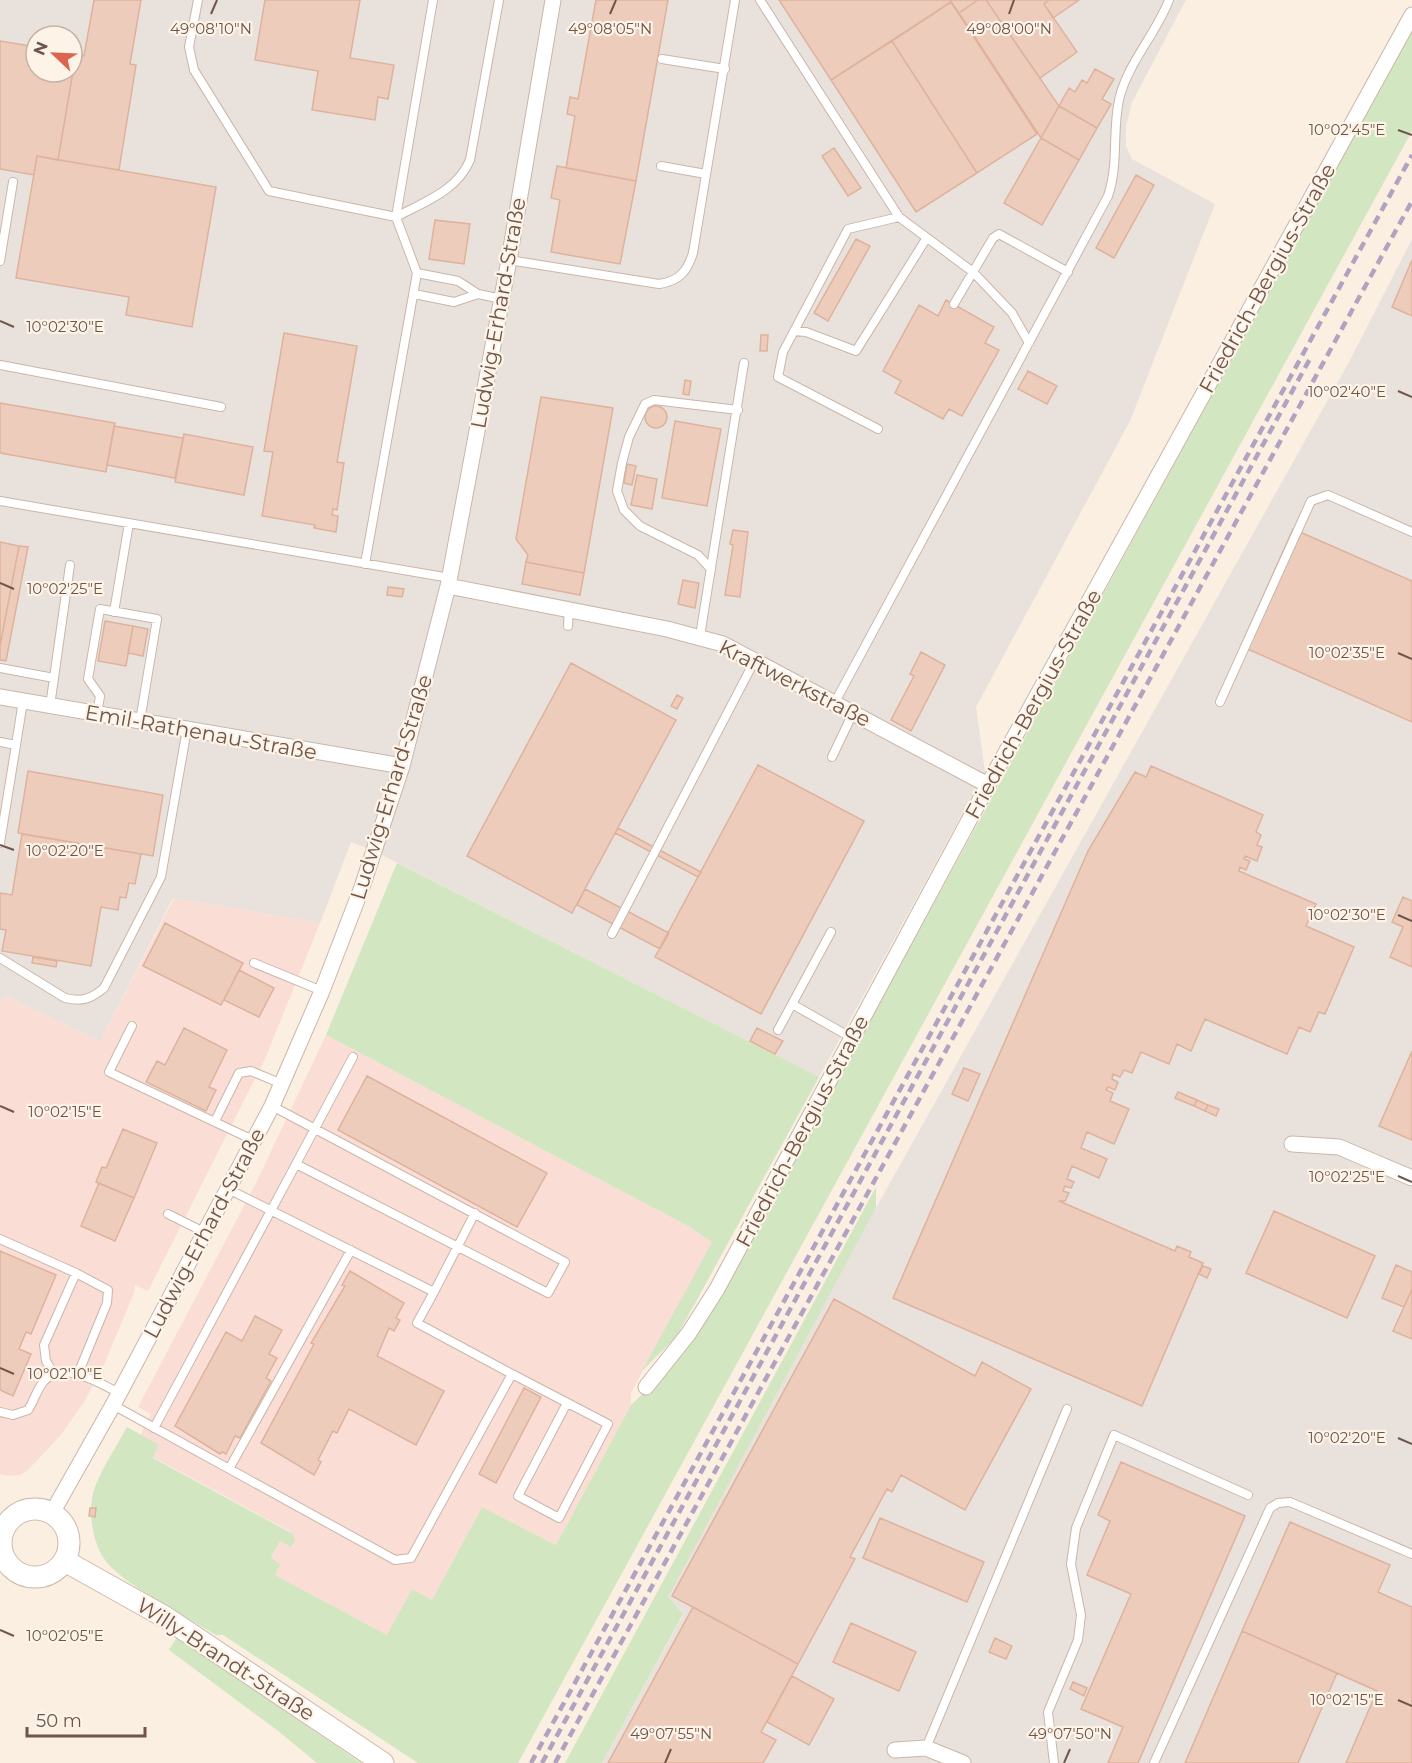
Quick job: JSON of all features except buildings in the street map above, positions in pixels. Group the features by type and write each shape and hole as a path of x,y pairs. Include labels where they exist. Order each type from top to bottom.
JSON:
{"main road":[{"path":"42,1509 52,1513 67,1529 70,1539 65,1561 47,1576 24,1576 6,1561 2,1550 2,1525 20,1512 42,1509"},
{"name":"Willy-Brandt-Straße","path":"65,1561 165,1617 383,1763"}],"street":[{"name":"Ludwig-Erhard-Straße","path":"52,1513 116,1399 272,1106 322,991 362,887 402,766 449,582 509,260 553,0"},
{"name":"Friedrich-Bergius-Straße","path":"646,1387 689,1333 717,1289 988,785 1412,15"},
{"name":"Kraftwerkstraße","path":"449,582 700,636 755,659 988,785"},
{"name":"Emil-Rathenau-Straße","path":"0,697 402,766"},
{"path":"1292,1144 1340,1147 1412,1178"},
{"path":"895,1750 926,1748 963,1763"}],"lane":[{"path":"198,0 189,47 194,70 269,191 396,217 450,188 464,175 471,160 499,0"},
{"path":"365,564 417,273 396,217 433,0"},
{"path":"509,260 659,284 671,282 682,275 689,266 725,69 735,0"},
{"path":"760,0 899,217 973,272 1012,314 1029,343"},
{"path":"835,702 1108,196 1114,181 1118,108 1126,80 1168,0"},
{"path":"662,59 725,69"},
{"path":"661,166 706,174"},
{"path":"0,261 13,182"},
{"path":"878,429 778,377 783,352 849,229 899,217"},
{"path":"954,304 993,238 999,234 1068,272"},
{"path":"794,331 806,332 856,351 926,239"},
{"path":"417,273 458,281 478,294 502,298"},
{"path":"414,294 454,302 478,294"},
{"path":"700,636 744,363"},
{"path":"0,365 221,407"},
{"path":"711,569 698,555 639,525 624,510 617,491 629,437 645,404 654,400 738,410"},
{"path":"1220,702 1311,501 1328,495 1412,532"},
{"path":"0,501 365,564 449,582"},
{"path":"114,612 129,524"},
{"path":"50,706 70,565"},
{"path":"97,714 100,696 88,679 100,609 158,619 140,721"},
{"path":"568,626 569,609"},
{"path":"612,934 755,659"},
{"path":"0,668 54,678"},
{"path":"0,843 23,701"},
{"path":"832,757 854,712"},
{"path":"0,958 65,998 77,1001 92,998 104,988 160,878 187,729"},
{"path":"0,742 16,745"},
{"path":"778,1030 831,932"},
{"path":"254,963 322,991"},
{"path":"792,1004 852,1038"},
{"path":"132,1026 109,1072 253,1140"},
{"path":"154,1428 353,1057"},
{"path":"215,1121 239,1073 251,1071 282,1084"},
{"path":"272,1106 565,1262 548,1293 296,1164"},
{"path":"228,1189 434,1292"},
{"path":"475,1213 417,1323 608,1424 559,1518 518,1496 567,1403"},
{"path":"168,1214 204,1232"},
{"path":"0,1239 104,1287 109,1296 78,1374"},
{"path":"229,1469 351,1250"},
{"path":"54,1374 46,1361 44,1345 76,1273"},
{"path":"0,1412 13,1415 28,1410 44,1381 54,1374 65,1372 78,1374 154,1428 395,1560 411,1558 512,1374"},
{"path":"926,1748 1067,1408"},
{"path":"1054,1763 1048,1712 1078,1640 1081,1615 1071,1564 1076,1528 1114,1435 1248,1495"},
{"path":"1154,1763 1270,1508 1278,1503 1290,1502 1412,1554"}],"shaded area":[{"path":"0,0 1186,0 1132,102 1126,127 1126,146 1132,159 1215,204 1130,421 976,707 985,772 819,1077 374,851 351,842 320,923 173,898 100,1042 5,995 0,1007"},
{"path":"1412,239 1412,1763 602,1763 683,1615 667,1597 876,1208 1349,362"},
{"path":"174,898 320,923 265,1059 148,1291 135,1285 134,1293 103,1367 84,1402 60,1436 28,1470 20,1475 6,1476 0,1474 0,1007 5,995 100,1042"},
{"path":"326,1035 688,1226 712,1242 631,1393 631,1405 556,1545 482,1507 432,1600 412,1590 387,1635 275,1575 271,1559 280,1541 291,1547 291,1532 153,1457 159,1445 140,1435 151,1414 138,1407 255,1185"}],"green space":[{"path":"1412,30 1412,131 518,1763 418,1763 223,1635 216,1635 140,1590 113,1569 97,1546 91,1519 92,1501 93,1493 108,1459 127,1427 159,1445 153,1458 293,1534 295,1540 291,1547 280,1541 271,1558 280,1564 275,1575 387,1635 412,1589 432,1600 482,1507 556,1545 631,1405 664,1373 810,1130"},
{"path":"397,863 819,1077 677,1336 642,1371 712,1242 688,1226 326,1035"},
{"path":"876,1187 876,1208 668,1597 683,1614 602,1763 565,1763"},
{"path":"177,1637 361,1763 317,1763 277,1730 169,1650"}],"railway":[{"path":"531,1763 1412,155"},
{"path":"555,1763 1412,201"},
{"path":"542,1763 1312,355"}]}
